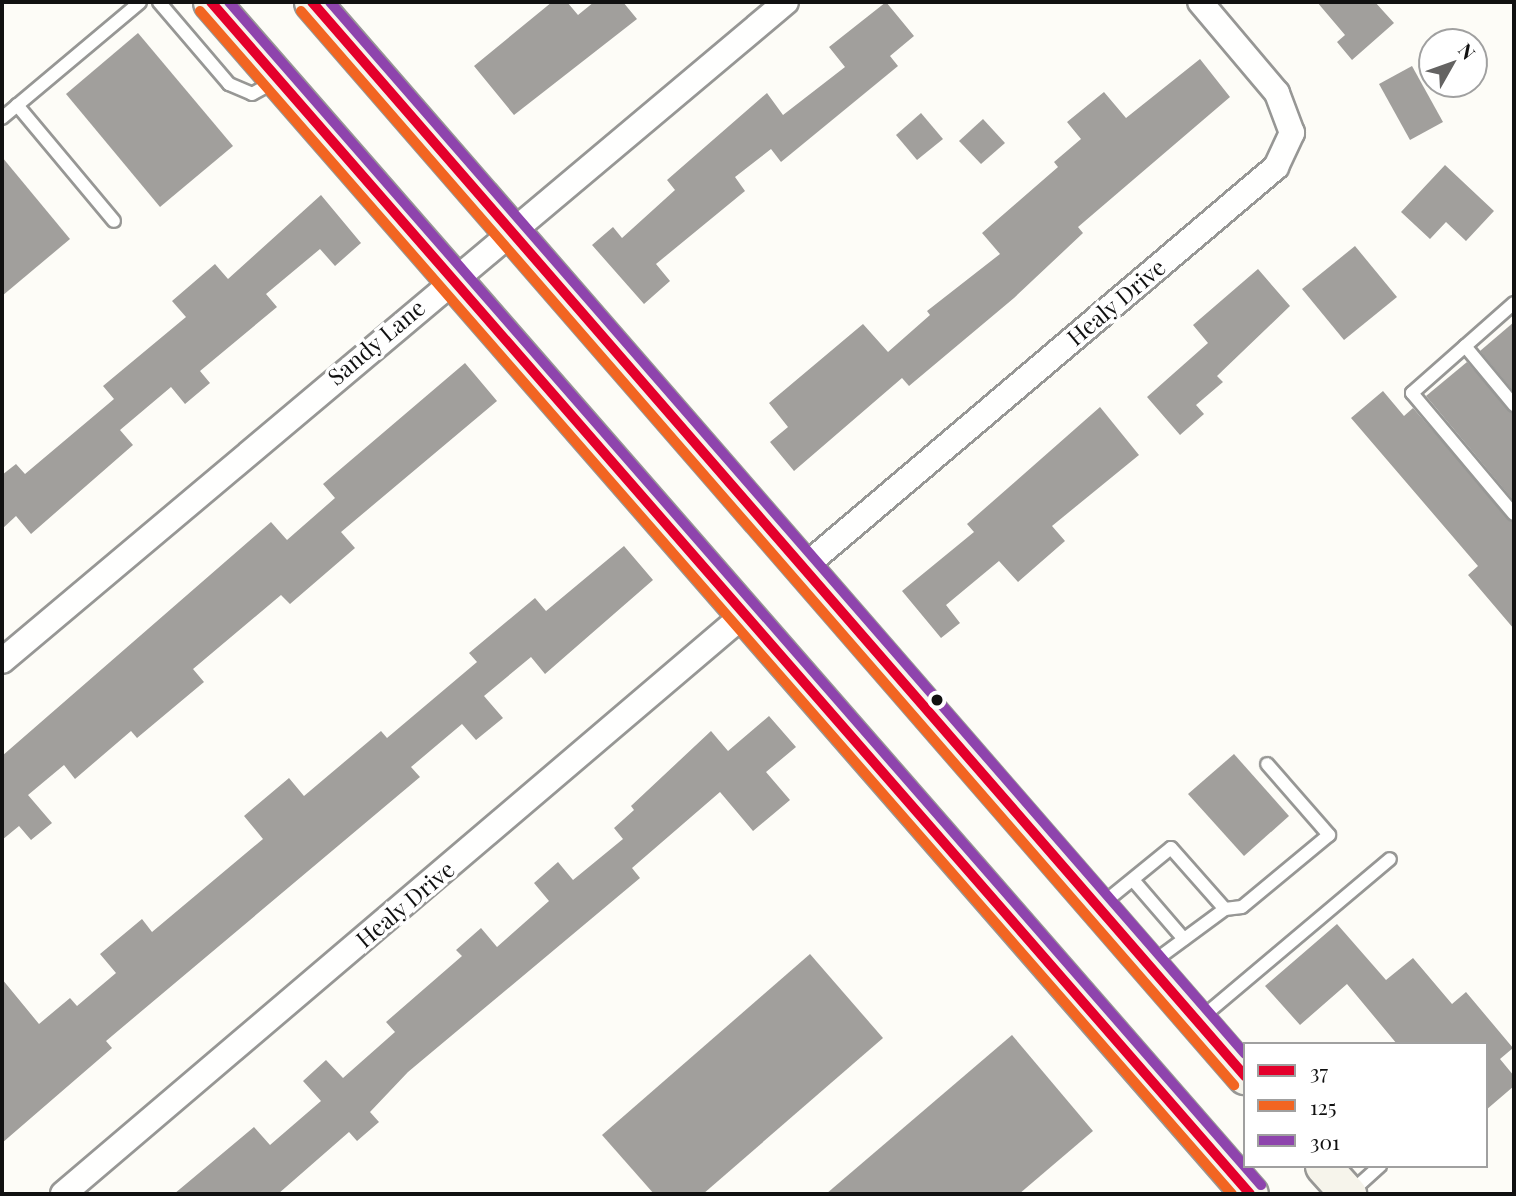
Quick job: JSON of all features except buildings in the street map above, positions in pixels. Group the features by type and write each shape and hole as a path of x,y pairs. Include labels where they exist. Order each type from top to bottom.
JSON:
{"main road":[{"path":"211,2 1250,1194"},
{"path":"322,4 511,230 1243,1074"},
{"path":"1325,1168 1348,1194"}],"street":[{"name":"Sandy Lane","path":"2,661 452,278 786,2"},
{"name":"Healy Drive","path":"804,567 1276,167 1292,133 1277,93 1200,2"},
{"name":"Healy Drive","path":"63,1194 746,613"}],"lane":[{"path":"2,118 140,2"},
{"path":"159,2 229,84 252,94 278,79"},
{"path":"17,105 114,221"},
{"path":"1514,303 1412,393 1514,514"},
{"path":"1465,346 1514,405"},
{"path":"1149,965 1225,909 1242,907 1329,835 1267,764"},
{"path":"1098,907 1171,848 1225,909"},
{"path":"1197,1021 1390,859"},
{"path":"1133,880 1184,939"},
{"path":"1348,1194 1378,1168"}],"transit line":[{"name":"37","path":"211,2 1250,1194"},
{"name":"301","path":"229,2 1243,1164"},
{"name":"37","path":"312,2 1243,1074"},
{"name":"301","path":"330,2 1243,1052"},
{"name":"125","path":"200,11 1232,1194"},
{"name":"125","path":"301,11 1234,1085"},
{"name":"301","path":"1246,1168 1261,1185"}]}
